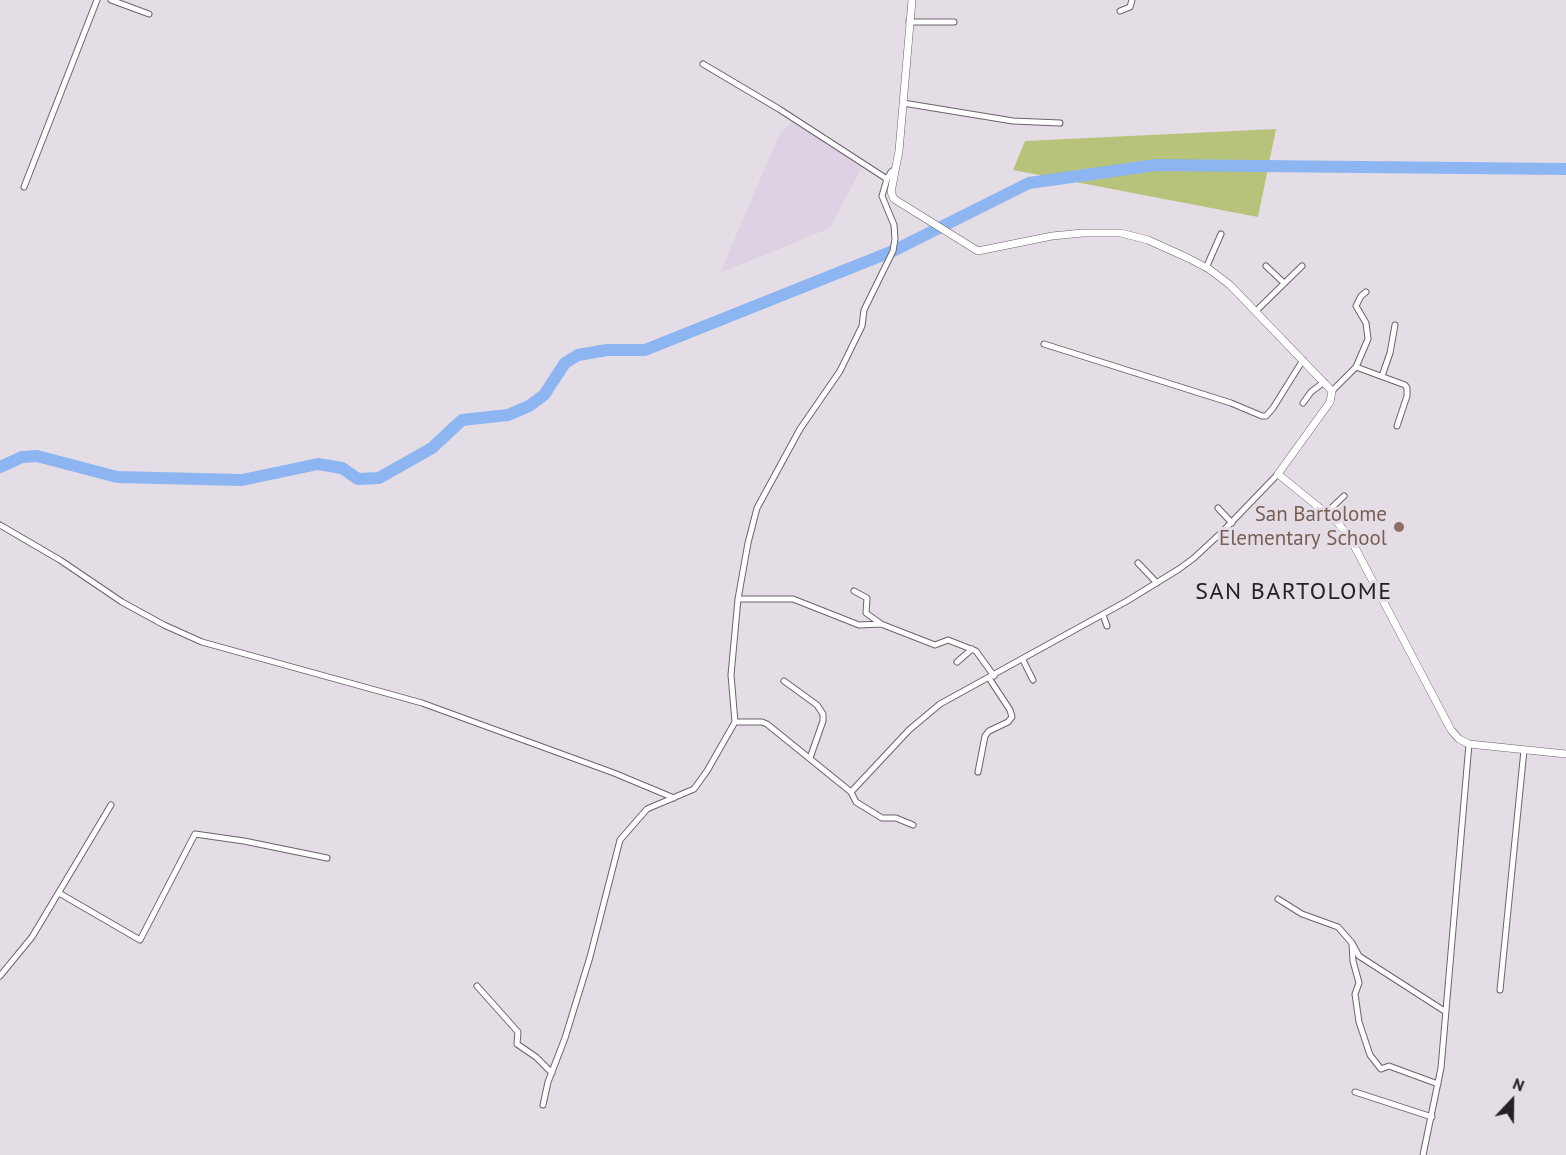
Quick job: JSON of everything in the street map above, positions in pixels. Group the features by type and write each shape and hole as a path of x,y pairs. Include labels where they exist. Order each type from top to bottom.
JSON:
{"street":[{"path":"24,187 97,0"},
{"path":"111,0 149,14"},
{"path":"912,0 897,168 891,192 894,199 975,250 981,251 1052,236 1116,232 1148,240 1178,253 1206,268 1230,285 1332,391"},
{"path":"1120,11 1130,7 1132,0"},
{"path":"909,22 954,22"},
{"path":"703,64 769,103 887,179"},
{"path":"903,103 1013,121 1060,123"},
{"path":"543,1105 590,957 620,840 647,809 694,789 735,722 731,675 738,599 748,543 760,501 800,429 840,371 862,326 867,305 893,251 896,239 894,225 882,196 887,179 897,168"},
{"path":"1206,268 1221,234"},
{"path":"1266,266 1284,283"},
{"path":"1256,311 1302,266"},
{"path":"851,792 909,730 940,704 1023,660 1157,583 1194,558 1232,523 1278,474 1330,402 1332,391 1356,367 1368,339 1366,323 1356,306 1360,296 1366,291"},
{"path":"1382,376 1390,353 1395,325"},
{"path":"1044,344 1231,403 1262,416 1266,416 1273,408 1303,360"},
{"path":"1356,367 1400,383 1407,388 1407,396 1397,426"},
{"path":"1303,403 1311,392 1324,382"},
{"path":"1278,474 1344,530 1357,549 1451,730 1459,739 1469,744 1566,754"},
{"path":"1326,513 1344,496"},
{"path":"1218,508 1232,523"},
{"path":"0,525 132,608 202,642 422,703 614,773 674,798"},
{"path":"1138,563 1157,583"},
{"path":"854,591 867,598 866,613 881,624 935,645 947,639 977,652 1012,717 1008,722 986,734 978,772"},
{"path":"738,599 793,599 859,625 881,624"},
{"path":"1103,615 1107,626"},
{"path":"957,662 972,649"},
{"path":"1023,660 1033,680"},
{"path":"784,681 817,705 823,714 823,721 810,758"},
{"path":"735,722 768,724 851,792 856,802 882,818 896,818 914,825"},
{"path":"1423,1155 1438,1084 1469,744"},
{"path":"1500,990 1524,750"},
{"path":"0,975 32,938 111,806"},
{"path":"59,893 140,940 195,834 244,841 327,858"},
{"path":"1278,899 1302,914 1338,927 1352,943 1359,956 1446,1012"},
{"path":"1352,943 1353,961 1359,983 1355,994 1359,1022 1370,1055 1381,1069 1389,1066 1438,1084"},
{"path":"477,986 518,1032 517,1044 552,1073"},
{"path":"1355,1092 1432,1118"}],"shaded area":[{"path":"794,121 862,167 830,228 720,273 780,133"}],"green space":[{"path":"1276,129 1258,217 1013,170 1025,141"}],"waterway":[{"path":"0,467 22,457 37,456 117,477 242,480 318,464 342,468 358,479 379,478 432,448 462,420 508,415 529,406 544,395 565,363 578,355 607,350 645,350 893,251 1029,183 1156,165 1566,169"}],"place":[{"name":"San Bartolome Elementary School","path":"1399,527"}],"district":[{"name":"SAN BARTOLOME","path":"1294,592"}]}
